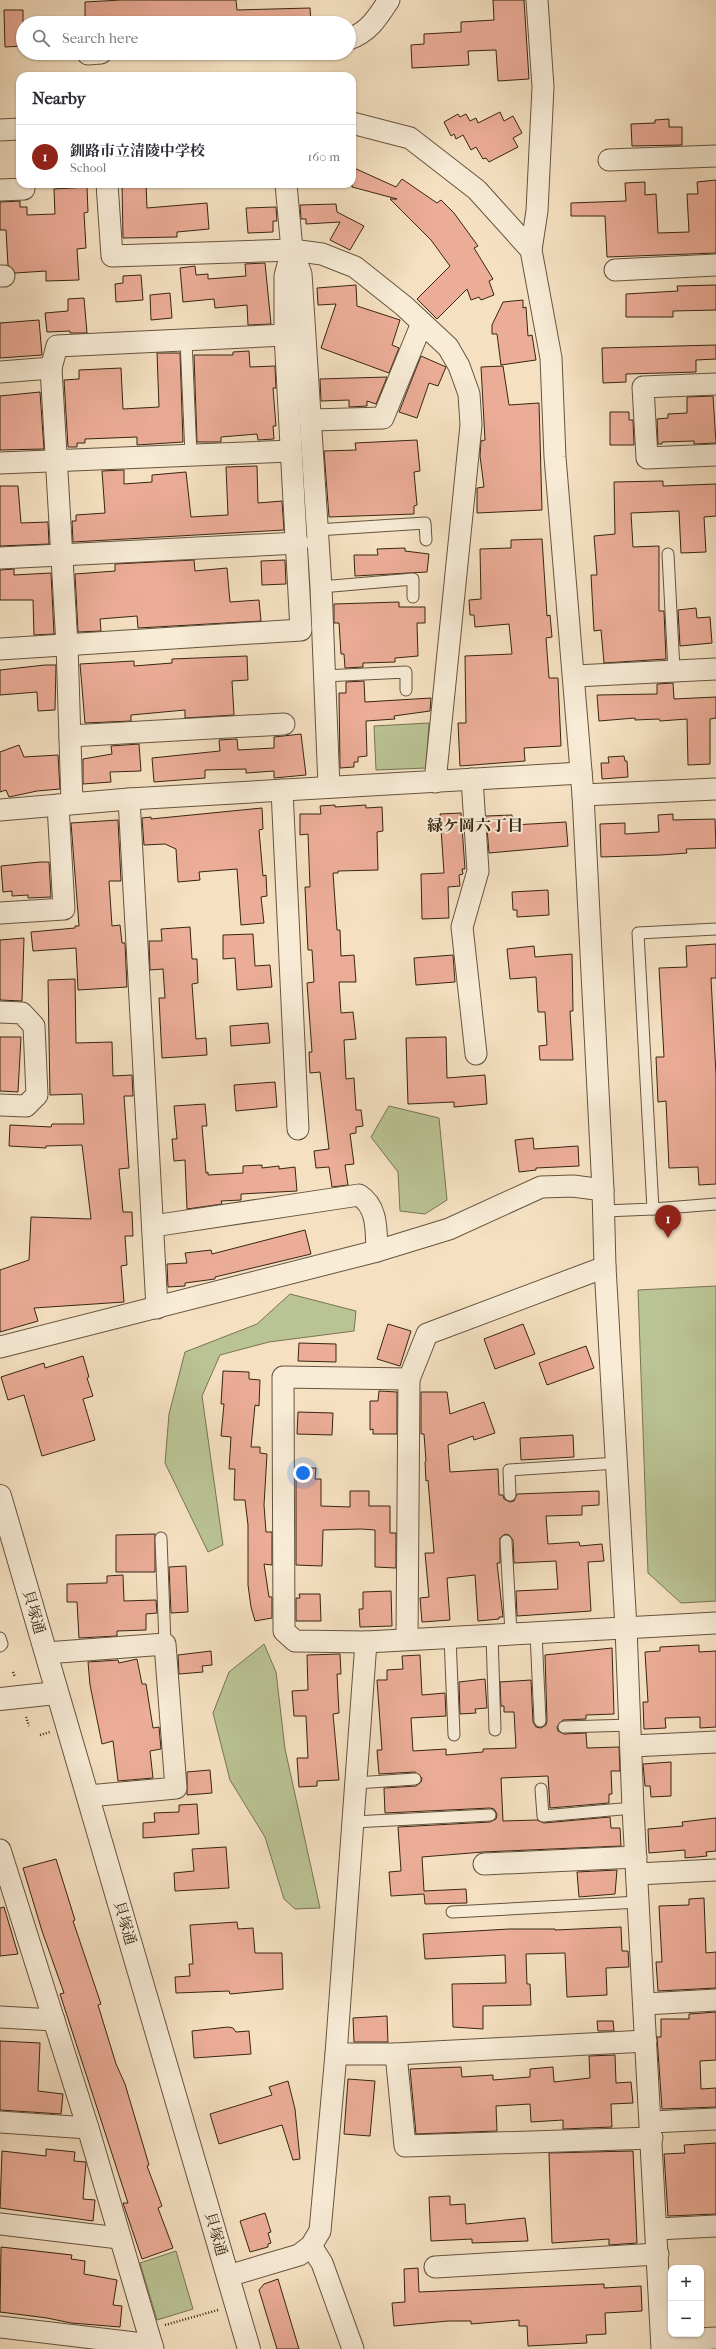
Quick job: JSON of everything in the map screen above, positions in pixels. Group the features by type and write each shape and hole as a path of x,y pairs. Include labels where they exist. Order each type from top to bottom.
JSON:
{"street":[{"path":"356,37 375,22 389,0"},
{"path":"537,0 543,87 538,211 531,250 552,358 555,456 575,676 580,773 583,795 604,1211 605,1266 626,1628 662,2345 716,2338"},
{"path":"356,123 410,138 477,190 531,250"},
{"path":"0,130 16,129"},
{"path":"609,160 716,156"},
{"path":"107,188 112,256 292,250 322,254 355,267 422,323 448,347 459,366 468,394 471,425 435,782"},
{"path":"286,188 292,250 301,274 312,420 321,587 329,788"},
{"path":"0,190 24,189"},
{"path":"0,649 302,630 298,543 290,451 285,335 285,276 292,250"},
{"path":"615,270 716,265"},
{"path":"312,420 383,418 422,323"},
{"path":"0,914 64,909 65,804 70,736 67,645 51,368 57,346 285,335"},
{"path":"0,372 51,368"},
{"path":"716,384 643,387 647,458 716,455"},
{"path":"0,463 290,451"},
{"path":"0,558 298,543"},
{"path":"575,676 716,669"},
{"path":"70,736 284,724"},
{"path":"0,810 129,799 580,773"},
{"path":"472,779 478,871 462,928 476,1054"},
{"path":"583,795 716,789"},
{"path":"282,790 298,1129"},
{"path":"129,799 157,1308"},
{"path":"0,1012 22,1013 34,1026 37,1095 26,1106 0,1105"},
{"path":"0,1347 377,1251 449,1229 542,1187 574,1186 603,1190"},
{"path":"153,1226 358,1195 367,1200 375,1215 377,1251"},
{"path":"407,1639 409,1379 427,1334 605,1266"},
{"path":"409,1379 283,1377 284,1631 296,1641 366,1642 716,1623"},
{"name":"貝塚通","path":"0,1496 46,1653 56,1693 88,1796 249,2349"},
{"path":"228,2276 299,2255 311,2246 320,2231 336,2054 366,1642"},
{"path":"46,1653 165,1644 176,1788 88,1796"},
{"path":"0,1699 56,1693"},
{"path":"632,1746 716,1742"},
{"path":"0,1850 88,2128 119,2238 151,2341 0,2327"},
{"path":"484,1864 637,1866 716,1870"},
{"path":"645,2004 716,2000"},
{"path":"0,2017 54,2020"},
{"path":"336,2054 396,2054 646,2042"},
{"path":"396,2054 405,2146 651,2130 716,2119"},
{"path":"0,2122 88,2128"},
{"path":"0,2224 119,2238"},
{"path":"657,2229 716,2226"},
{"path":"311,2246 322,2263 353,2349"},
{"path":"435,2266 658,2254"}],"lane":[{"path":"186,340 191,455"},
{"path":"317,530 425,523 426,540"},
{"path":"668,554 674,670"},
{"path":"321,587 413,579 413,597"},
{"path":"324,676 406,672 406,690"},
{"path":"653,1209 638,933 716,929"},
{"path":"604,1211 716,1204"},
{"path":"510,1495 509,1470 617,1463"},
{"path":"161,1538 165,1644"},
{"path":"495,1730 502,1634 506,1541"},
{"path":"536,1633 540,1721"},
{"path":"450,1637 454,1735"},
{"path":"0,1638 2,1644 0,1646"},
{"path":"564,1727 631,1725"},
{"path":"356,1783 415,1779"},
{"path":"541,1789 543,1816 634,1808"},
{"path":"353,1822 490,1815"},
{"path":"452,1912 639,1902"}],"path":[{"path":"151,2341 236,2304"}],"green space":[{"path":"429,723 426,768 376,770 374,726"},
{"path":"389,1106 439,1118 447,1200 425,1214 400,1211 398,1172 371,1137"},
{"path":"716,1286 716,1601 681,1603 648,1573 638,1290"},
{"path":"290,1294 356,1311 354,1331 269,1342 220,1355 202,1396 223,1545 208,1552 165,1463 169,1414 185,1352 257,1324"},
{"path":"264,1644 276,1672 285,1749 320,1908 295,1909 284,1899 265,1837 230,1780 213,1713 229,1672"},
{"path":"176,2251 193,2309 157,2320 140,2263"}],"building":[{"path":"121,0 236,0 237,10 310,8 311,16 85,16 85,2"},
{"path":"493,0 524,0 529,79 498,81 496,50 468,51 469,65 412,68 411,45 424,44 424,34 461,32 461,22 494,20"},
{"path":"4,10 23,10 23,16 16,16 16,46 5,47"},
{"path":"500,112 504,121 513,116 522,133 513,138 518,147 489,162 486,158 483,159 476,147 471,150 463,135 456,139 454,134 451,136 444,122 458,114 460,117 466,114 470,121 476,118 478,123"},
{"path":"669,119 669,127 682,127 682,145 632,146 631,124 655,123 655,120"},
{"path":"356,169 396,187 402,179 437,203 441,200 454,213 478,246 474,248 493,279 489,281 494,295 481,300 479,297 471,300 467,289 437,319 417,299 450,266 431,240 390,199 397,199 356,188"},
{"path":"716,180 716,253 607,257 605,216 571,216 571,203 626,201 625,183 645,182 645,195 656,194 658,233 689,232 687,194 698,194 697,182"},
{"path":"87,188 88,212 84,213 86,248 77,249 79,280 46,281 46,271 15,273 8,265 6,230 0,230 0,202 20,201 20,207 27,207 27,215 55,214 54,189"},
{"path":"122,188 146,188 147,208 207,203 209,229 177,232 177,237 123,238"},
{"path":"336,204 337,212 364,226 350,250 330,240 340,222 306,224 306,219 301,219 300,205"},
{"path":"276,207 277,221 273,221 273,232 248,233 246,208"},
{"path":"265,263 271,324 248,325 247,305 215,308 214,299 183,302 180,268 195,266 196,275 208,274 208,279 246,276 245,264"},
{"path":"141,275 143,300 116,302 115,284 123,283 123,276"},
{"path":"356,285 357,306 400,320 392,345 399,348 389,373 321,348 336,304 318,305 317,288"},
{"path":"716,285 716,310 673,311 673,317 626,317 626,294 678,291 677,286"},
{"path":"170,293 172,318 151,320 150,295"},
{"path":"84,298 87,333 70,333 70,331 47,332 45,313 68,311 68,299"},
{"path":"523,300 523,308 526,307 528,336 532,335 536,360 501,365 497,334 492,334 492,325 503,302"},
{"path":"39,320 42,355 0,358 0,323"},
{"path":"716,345 716,359 696,360 696,372 626,374 626,382 603,383 602,348"},
{"path":"249,351 250,367 275,366 276,388 273,388 276,426 273,426 274,439 258,440 257,434 221,437 221,442 197,442 194,355 233,355 233,352"},
{"path":"157,353 180,353 183,442 137,445 137,437 85,439 85,443 77,443 77,447 68,447 64,380 79,379 79,370 121,368 123,409 159,407"},
{"path":"421,356 446,367 438,386 429,383 417,418 399,412"},
{"path":"503,366 509,405 539,403 542,510 477,513 477,488 484,487 480,456 481,441 485,440 481,367"},
{"path":"387,377 376,404 367,401 367,406 349,407 349,400 321,401 320,379"},
{"path":"40,392 44,449 0,450 0,396"},
{"path":"713,396 716,443 694,444 694,441 662,442 662,444 658,444 657,419 668,418 668,414 687,413 687,397"},
{"path":"610,412 629,412 629,420 633,420 634,445 610,445"},
{"path":"417,440 420,471 414,472 417,505 414,506 414,514 329,517 324,451 356,450 355,443"},
{"path":"257,466 258,503 282,501 284,530 73,542 72,521 76,521 76,515 105,513 102,471 124,470 124,484 152,482 152,475 186,472 191,517 228,515 226,467"},
{"path":"663,481 663,486 716,484 716,516 704,517 706,552 681,553 679,511 631,513 633,547 659,546 659,611 664,611 666,659 604,663 601,630 594,631 591,575 597,575 594,536 615,534 614,482"},
{"path":"0,486 18,486 21,523 48,522 49,544 0,546"},
{"path":"542,539 547,616 550,615 552,637 546,638 549,678 558,678 561,746 524,748 525,761 460,766 458,723 466,723 465,656 512,654 509,624 475,627 474,615 470,615 469,600 481,599 480,549 511,548 511,540"},
{"path":"405,548 405,551 429,554 427,572 355,576 354,555 378,555 377,549"},
{"path":"194,560 195,571 227,568 230,602 259,600 261,621 138,628 137,616 100,619 101,631 78,632 75,574 115,571 115,564"},
{"path":"285,560 286,584 262,585 261,561"},
{"path":"14,569 14,575 51,573 54,634 34,635 33,600 0,600 0,570"},
{"path":"399,602 399,607 425,607 425,623 417,623 418,656 395,658 395,662 363,663 363,667 345,668 344,654 341,654 339,623 334,623 334,604"},
{"path":"696,608 697,618 710,617 712,643 680,646 678,610"},
{"path":"247,656 248,680 232,681 234,715 185,718 185,710 131,715 131,721 85,723 80,664 134,661 134,666 172,663 172,659"},
{"path":"56,665 55,710 38,711 37,692 0,695 0,670"},
{"path":"364,681 365,702 431,698 430,711 394,716 395,719 366,721 367,756 358,757 358,762 354,762 354,767 340,768 339,693 346,693 346,682"},
{"path":"673,683 674,699 716,697 716,718 710,719 710,764 688,765 687,719 660,721 659,719 635,720 635,718 599,721 597,695 657,694 657,684"},
{"path":"301,734 306,775 274,778 274,771 246,773 246,769 205,770 205,778 154,782 152,758 220,751 219,740 237,739 238,750 274,748 274,737"},
{"path":"139,744 141,771 110,772 111,782 83,784 83,759 112,754 111,746"},
{"path":"19,745 24,757 58,755 60,789 37,791 9,797 6,790 0,792 0,752"},
{"path":"624,756 625,761 627,761 628,777 602,779 601,763 609,763 608,757"},
{"path":"335,805 335,807 366,805 366,808 382,807 383,831 377,832 378,870 338,871 338,873 333,873 337,930 340,930 341,956 354,955 356,982 339,982 341,1013 353,1012 356,1039 344,1040 346,1079 354,1078 356,1110 361,1110 363,1126 356,1127 356,1133 350,1134 354,1164 345,1165 348,1185 332,1187 329,1167 316,1168 314,1151 329,1149 320,1072 310,1073 309,1052 312,1052 307,983 314,982 312,950 308,950 305,887 310,887 308,834 300,835 300,814 321,814 320,806"},
{"path":"262,808 263,829 259,830 263,876 266,875 267,896 261,897 264,923 241,925 237,869 199,872 200,880 178,882 176,849 165,844 144,845 142,818 151,817 151,819"},
{"path":"461,813 465,869 462,869 463,874 459,875 460,886 448,887 449,918 422,919 421,874 444,873 440,814"},
{"path":"673,814 673,820 715,819 716,848 686,849 687,853 601,857 600,824 625,823 625,834 659,832 658,815"},
{"path":"512,815 513,825 566,822 568,846 489,853 486,816"},
{"path":"118,820 121,881 109,881 112,926 120,925 122,943 125,943 127,987 78,990 76,948 33,951 31,932 75,928 75,926 79,926 71,823"},
{"path":"49,862 51,897 28,898 28,895 12,896 12,891 3,892 1,866"},
{"path":"548,890 549,915 517,917 517,910 513,910 512,892"},
{"path":"190,927 192,959 197,959 198,983 192,984 196,1039 206,1038 207,1055 162,1058 159,998 165,998 163,969 150,970 149,941 162,941 161,929"},
{"path":"253,934 255,966 270,965 272,987 237,990 235,958 223,959 223,935"},
{"path":"24,938 22,1001 0,1000 0,940"},
{"path":"716,944 716,978 711,978 716,1075 716,1184 699,1185 698,1167 669,1168 666,1101 658,1102 656,1057 664,1057 659,968 687,967 686,946"},
{"path":"534,946 535,957 572,954 573,1011 570,1011 573,1060 540,1060 539,1046 547,1045 545,1012 538,1012 536,977 510,979 507,949"},
{"path":"453,955 455,982 416,985 414,958"},
{"path":"75,979 76,1043 112,1042 113,1076 132,1075 133,1096 124,1096 129,1168 119,1169 123,1212 132,1212 133,1236 125,1236 127,1265 121,1266 124,1302 34,1308 38,1321 0,1332 0,1270 29,1260 31,1217 91,1219 82,1145 46,1146 46,1148 9,1146 10,1125 51,1127 52,1124 84,1124 82,1094 50,1095 48,980"},
{"path":"268,1023 270,1043 231,1046 230,1026"},
{"path":"0,1037 21,1037 18,1092 0,1091"},
{"path":"446,1037 447,1078 485,1075 487,1104 454,1107 454,1102 408,1104 406,1038"},
{"path":"275,1082 277,1107 236,1111 234,1085"},
{"path":"205,1104 207,1126 202,1126 206,1173 208,1172 208,1175 243,1173 243,1166 262,1165 262,1168 279,1166 279,1169 295,1167 297,1191 241,1194 241,1200 221,1201 222,1204 187,1209 185,1160 174,1161 172,1139 177,1139 174,1106"},
{"path":"533,1138 534,1149 578,1146 579,1166 536,1168 536,1170 519,1172 515,1140"},
{"path":"305,1230 311,1254 215,1277 215,1279 185,1283 185,1286 168,1287 167,1264 187,1263 185,1253 211,1250 212,1254"},
{"path":"388,1324 411,1331 400,1366 377,1359"},
{"path":"523,1324 535,1354 495,1369 484,1339"},
{"path":"299,1343 336,1344 336,1362 298,1361"},
{"path":"586,1346 594,1368 547,1385 539,1363"},
{"path":"83,1356 89,1377 87,1378 93,1396 83,1399 95,1440 42,1456 24,1395 8,1400 1,1377 44,1363 45,1368"},
{"path":"223,1371 249,1372 249,1379 260,1380 259,1406 255,1405 251,1447 260,1447 260,1453 267,1454 264,1505 266,1532 272,1532 272,1565 264,1564 269,1597 272,1597 272,1618 255,1621 251,1607 248,1585 248,1525 245,1500 234,1500 235,1469 229,1469 231,1437 221,1436 224,1404 221,1404"},
{"path":"379,1391 397,1392 397,1434 373,1434 373,1429 370,1430 370,1401 378,1401"},
{"path":"421,1392 447,1392 450,1414 484,1402 495,1433 474,1440 473,1436 448,1445 450,1472 498,1469 499,1495 503,1495 504,1499 510,1502 514,1501 517,1494 599,1491 599,1505 582,1506 582,1515 546,1516 548,1544 579,1542 580,1546 602,1544 604,1561 588,1562 591,1611 517,1616 516,1591 558,1589 556,1561 514,1563 513,1540 509,1535 505,1534 500,1538 500,1563 497,1563 503,1617 499,1617 499,1619 478,1621 475,1575 447,1578 450,1620 422,1622 420,1598 429,1597 425,1553 434,1553 428,1480 426,1481 424,1434 421,1434"},
{"path":"298,1412 333,1413 332,1435 297,1434"},
{"path":"573,1435 574,1457 521,1460 520,1438"},
{"path":"296,1468 316,1468 315,1479 321,1479 321,1506 350,1507 350,1491 369,1491 369,1506 390,1506 390,1533 396,1533 396,1568 375,1567 375,1530 361,1529 323,1530 322,1566 296,1565"},
{"path":"155,1534 155,1572 116,1572 116,1535"},
{"path":"186,1566 188,1612 171,1613 169,1567"},
{"path":"123,1575 124,1601 156,1600 157,1613 146,1614 146,1630 117,1631 117,1636 79,1638 77,1602 67,1602 67,1584 107,1583 107,1576"},
{"path":"391,1591 392,1626 360,1627 359,1609 363,1609 363,1592"},
{"path":"299,1594 320,1594 321,1621 296,1621 296,1598 300,1598"},
{"path":"699,1645 699,1652 716,1651 716,1727 700,1728 700,1717 665,1718 666,1728 644,1729 643,1702 648,1702 645,1652 660,1651 660,1647"},
{"path":"612,1648 614,1714 586,1715 586,1719 563,1720 557,1727 558,1731 564,1734 586,1733 587,1748 619,1747 620,1771 611,1771 612,1794 609,1794 609,1803 550,1808 548,1776 501,1778 503,1821 537,1820 544,1823 610,1817 611,1828 620,1828 621,1846 483,1852 422,1857 424,1891 466,1889 467,1903 425,1904 424,1894 391,1896 389,1872 401,1871 398,1827 490,1822 496,1819 497,1814 494,1809 490,1808 385,1813 384,1788 416,1786 421,1782 422,1778 415,1772 379,1774 377,1750 382,1750 377,1680 387,1680 387,1670 403,1669 402,1656 420,1655 422,1695 445,1693 446,1716 411,1718 413,1751 446,1749 446,1755 483,1752 483,1749 516,1748 514,1712 504,1712 504,1706 501,1706 500,1682 531,1680 533,1722 536,1727 541,1728 546,1725 547,1721 545,1655"},
{"path":"211,1651 212,1665 202,1666 203,1672 179,1674 178,1655"},
{"path":"340,1654 341,1674 337,1674 339,1713 333,1714 339,1780 317,1781 317,1786 299,1787 297,1758 308,1758 306,1716 294,1716 292,1691 308,1690 307,1655"},
{"path":"137,1659 142,1684 146,1684 153,1728 159,1727 161,1749 150,1751 153,1778 118,1781 113,1741 102,1744 90,1685 88,1662 118,1660 119,1663"},
{"path":"485,1679 487,1708 475,1709 476,1713 460,1714 459,1682"},
{"path":"671,1762 671,1796 651,1797 650,1786 645,1786 643,1764"},
{"path":"210,1770 212,1793 187,1795 187,1772"},
{"path":"197,1804 199,1834 143,1838 143,1823 155,1822 154,1813 179,1812 179,1805"},
{"path":"716,1818 716,1851 706,1852 707,1856 685,1858 685,1850 649,1853 648,1829 683,1826 682,1822"},
{"path":"226,1847 229,1888 175,1891 174,1873 194,1871 192,1849"},
{"path":"56,1859 75,1920 73,1921 101,2004 98,2005 116,2064 125,2084 149,2165 147,2166 162,2206 158,2208 173,2248 142,2259 123,2203 128,2203 60,1994 64,1993 42,1931 23,1868"},
{"path":"617,1870 615,1894 579,1897 577,1872"},
{"path":"704,1898 706,1953 716,1952 716,1988 658,1991 656,1962 662,1962 659,1906 689,1905 689,1899"},
{"path":"4,1907 18,1954 0,1956 0,1908"},
{"path":"237,1922 238,1929 253,1928 255,1953 282,1953 283,1989 230,1994 229,1991 176,1993 175,1977 190,1976 189,1964 193,1964 190,1925"},
{"path":"621,1927 622,1951 628,1951 629,1967 606,1968 607,1995 567,1997 565,1953 526,1954 527,1984 530,1984 531,2005 483,2006 483,2029 453,2027 452,1984 506,1983 505,1955 425,1959 423,1934 509,1929 555,1930"},
{"path":"716,2012 716,2060 700,2061 701,2089 716,2088 716,2107 662,2109 657,2037 661,2037 661,2019 689,2019 689,2014"},
{"path":"387,2016 388,2042 354,2042 353,2018"},
{"path":"597,2021 613,2021 614,2031 598,2031"},
{"path":"228,2027 233,2028 236,2032 249,2031 251,2054 194,2058 192,2031"},
{"path":"0,2041 40,2043 38,2091 63,2094 61,2114 0,2110"},
{"path":"615,2055 616,2083 631,2082 633,2103 611,2104 612,2127 563,2129 563,2120 531,2122 530,2104 496,2106 497,2131 416,2134 410,2069 461,2067 462,2077 493,2075 493,2080 530,2077 530,2069 553,2067 554,2082 590,2078 589,2056"},
{"path":"348,2079 375,2081 370,2136 344,2134"},
{"path":"288,2081 295,2109 300,2159 293,2160 282,2125 219,2144 210,2114 272,2095 269,2087"},
{"path":"716,2143 716,2214 668,2216 664,2154 685,2153 684,2145"},
{"path":"46,2149 75,2152 74,2161 86,2162 83,2199 95,2200 93,2221 0,2208 2,2151 46,2156"},
{"path":"633,2151 637,2243 609,2245 609,2239 552,2243 549,2153"},
{"path":"450,2196 450,2205 465,2204 466,2224 525,2218 528,2241 472,2243 472,2239 431,2241 429,2197"},
{"path":"265,2213 271,2232 268,2233 271,2243 268,2244 268,2247 250,2252 240,2221"},
{"path":"1,2247 72,2255 71,2259 85,2261 84,2274 117,2280 113,2305 122,2306 120,2327 71,2323 47,2318 0,2312"},
{"path":"418,2268 419,2292 604,2284 604,2288 641,2286 642,2311 605,2313 606,2334 586,2335 587,2343 528,2346 527,2326 519,2326 519,2320 471,2324 471,2321 448,2321 394,2326 392,2303 405,2302 404,2269"},
{"path":"278,2279 299,2349 277,2349 259,2290 264,2284"}],"place":[{"name":"釧路市立清陵中学校","path":"668,1238"}],"district":[{"name":"緑ケ岡六丁目","path":"475,825"}]}
